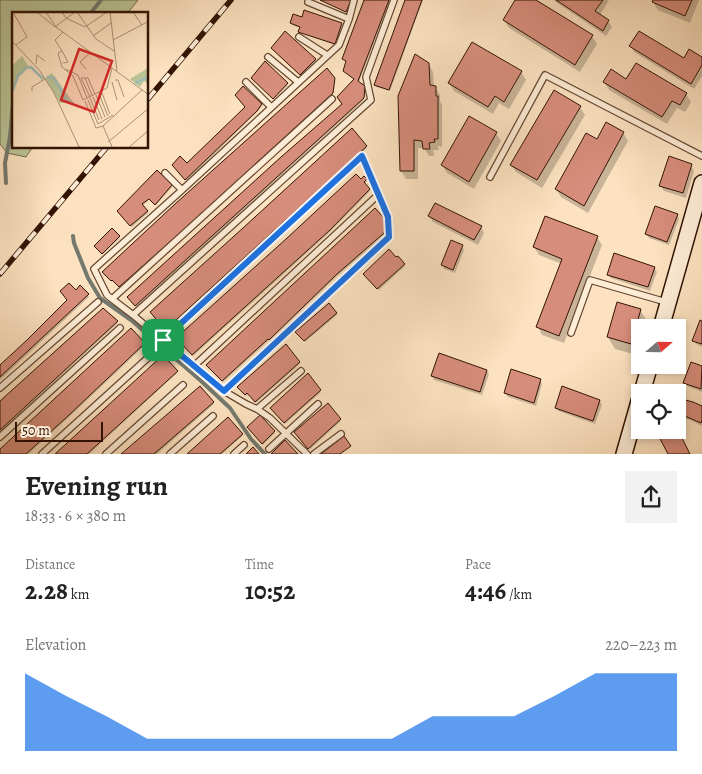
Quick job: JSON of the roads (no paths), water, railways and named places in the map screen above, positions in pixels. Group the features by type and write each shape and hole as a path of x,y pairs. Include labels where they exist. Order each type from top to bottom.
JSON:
{"street":[{"path":"663,319 702,183"},
{"path":"624,454 631,430"}],"lane":[{"path":"308,454 270,418 224,391 107,295 94,269 339,45 354,0"},
{"path":"133,315 371,100 366,77 394,0"},
{"path":"308,2 349,19"},
{"path":"299,37 327,55"},
{"path":"268,57 298,82"},
{"path":"490,177 545,75 702,156"},
{"path":"246,82 272,107"},
{"path":"112,299 332,99"},
{"path":"163,340 362,156 388,217 389,237 224,391"},
{"path":"165,172 182,190"},
{"path":"194,366 379,194"},
{"path":"571,333 590,280 668,302"},
{"path":"0,388 98,302"},
{"path":"0,437 120,328"},
{"path":"42,454 151,355"},
{"path":"257,409 301,371"},
{"path":"106,454 183,385"},
{"path":"269,449 318,404"},
{"path":"170,454 213,416"},
{"path":"314,454 341,434"},
{"path":"234,454 244,445"}],"waterway":[{"path":"92,12 101,0"},
{"path":"6,183 5,163 12,114"},
{"path":"73,236 88,278 100,298 131,320 230,408 251,439 265,454"}],"railway":[{"path":"149,98 231,0"},
{"path":"0,274 105,149"}]}
